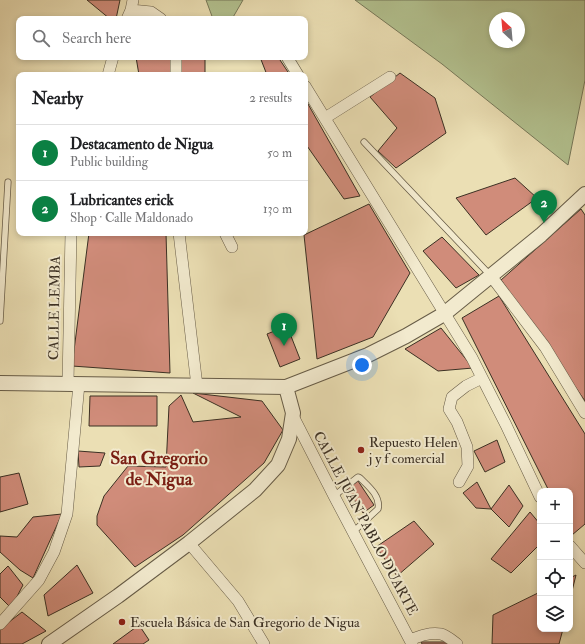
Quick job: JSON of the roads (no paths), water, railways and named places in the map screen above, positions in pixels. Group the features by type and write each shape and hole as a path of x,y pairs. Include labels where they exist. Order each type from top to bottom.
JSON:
{"street":[{"path":"131,10 151,12 157,16"},
{"path":"109,72 112,60"},
{"path":"176,60 176,72"},
{"path":"289,60 296,72"},
{"path":"324,118 390,77"},
{"path":"308,91 472,358 537,491"},
{"path":"0,383 286,387 368,355 406,336 444,314 583,200"},
{"name":"CALLE LEMBA","path":"0,624 39,580 54,552 67,514 73,384 71,236"},
{"path":"179,236 197,386"},
{"path":"227,236 232,246"},
{"path":"491,276 545,347 585,413"},
{"path":"459,482 468,466 467,447 457,422 449,409 452,396 466,386 482,378"},
{"path":"49,644 118,596 189,543 255,490 278,465 289,439 293,416 286,387"},
{"name":"CALLE JUAN PABLO DUARTE","path":"293,416 352,532 411,642"},
{"path":"189,543 238,601 264,644"},
{"path":"573,549 585,563"},
{"path":"411,642 419,636 442,634 457,644"}],"lane":[{"path":"364,142 491,276"},
{"path":"0,321 8,182"},
{"path":"334,496 358,477 377,497 379,504 378,509 352,532"}],"place":[{"name":"Lubricantes erick","path":"544,223"},
{"name":"Destacamento de Nigua","path":"284,346"},
{"name":"Repuesto Helen j y f comercial","path":"361,450"},
{"name":"Escuela Básica de San Gregorio de Nigua","path":"122,622"}],"district":[{"name":"San Gregorio de Nigua","path":"159,468"}]}
